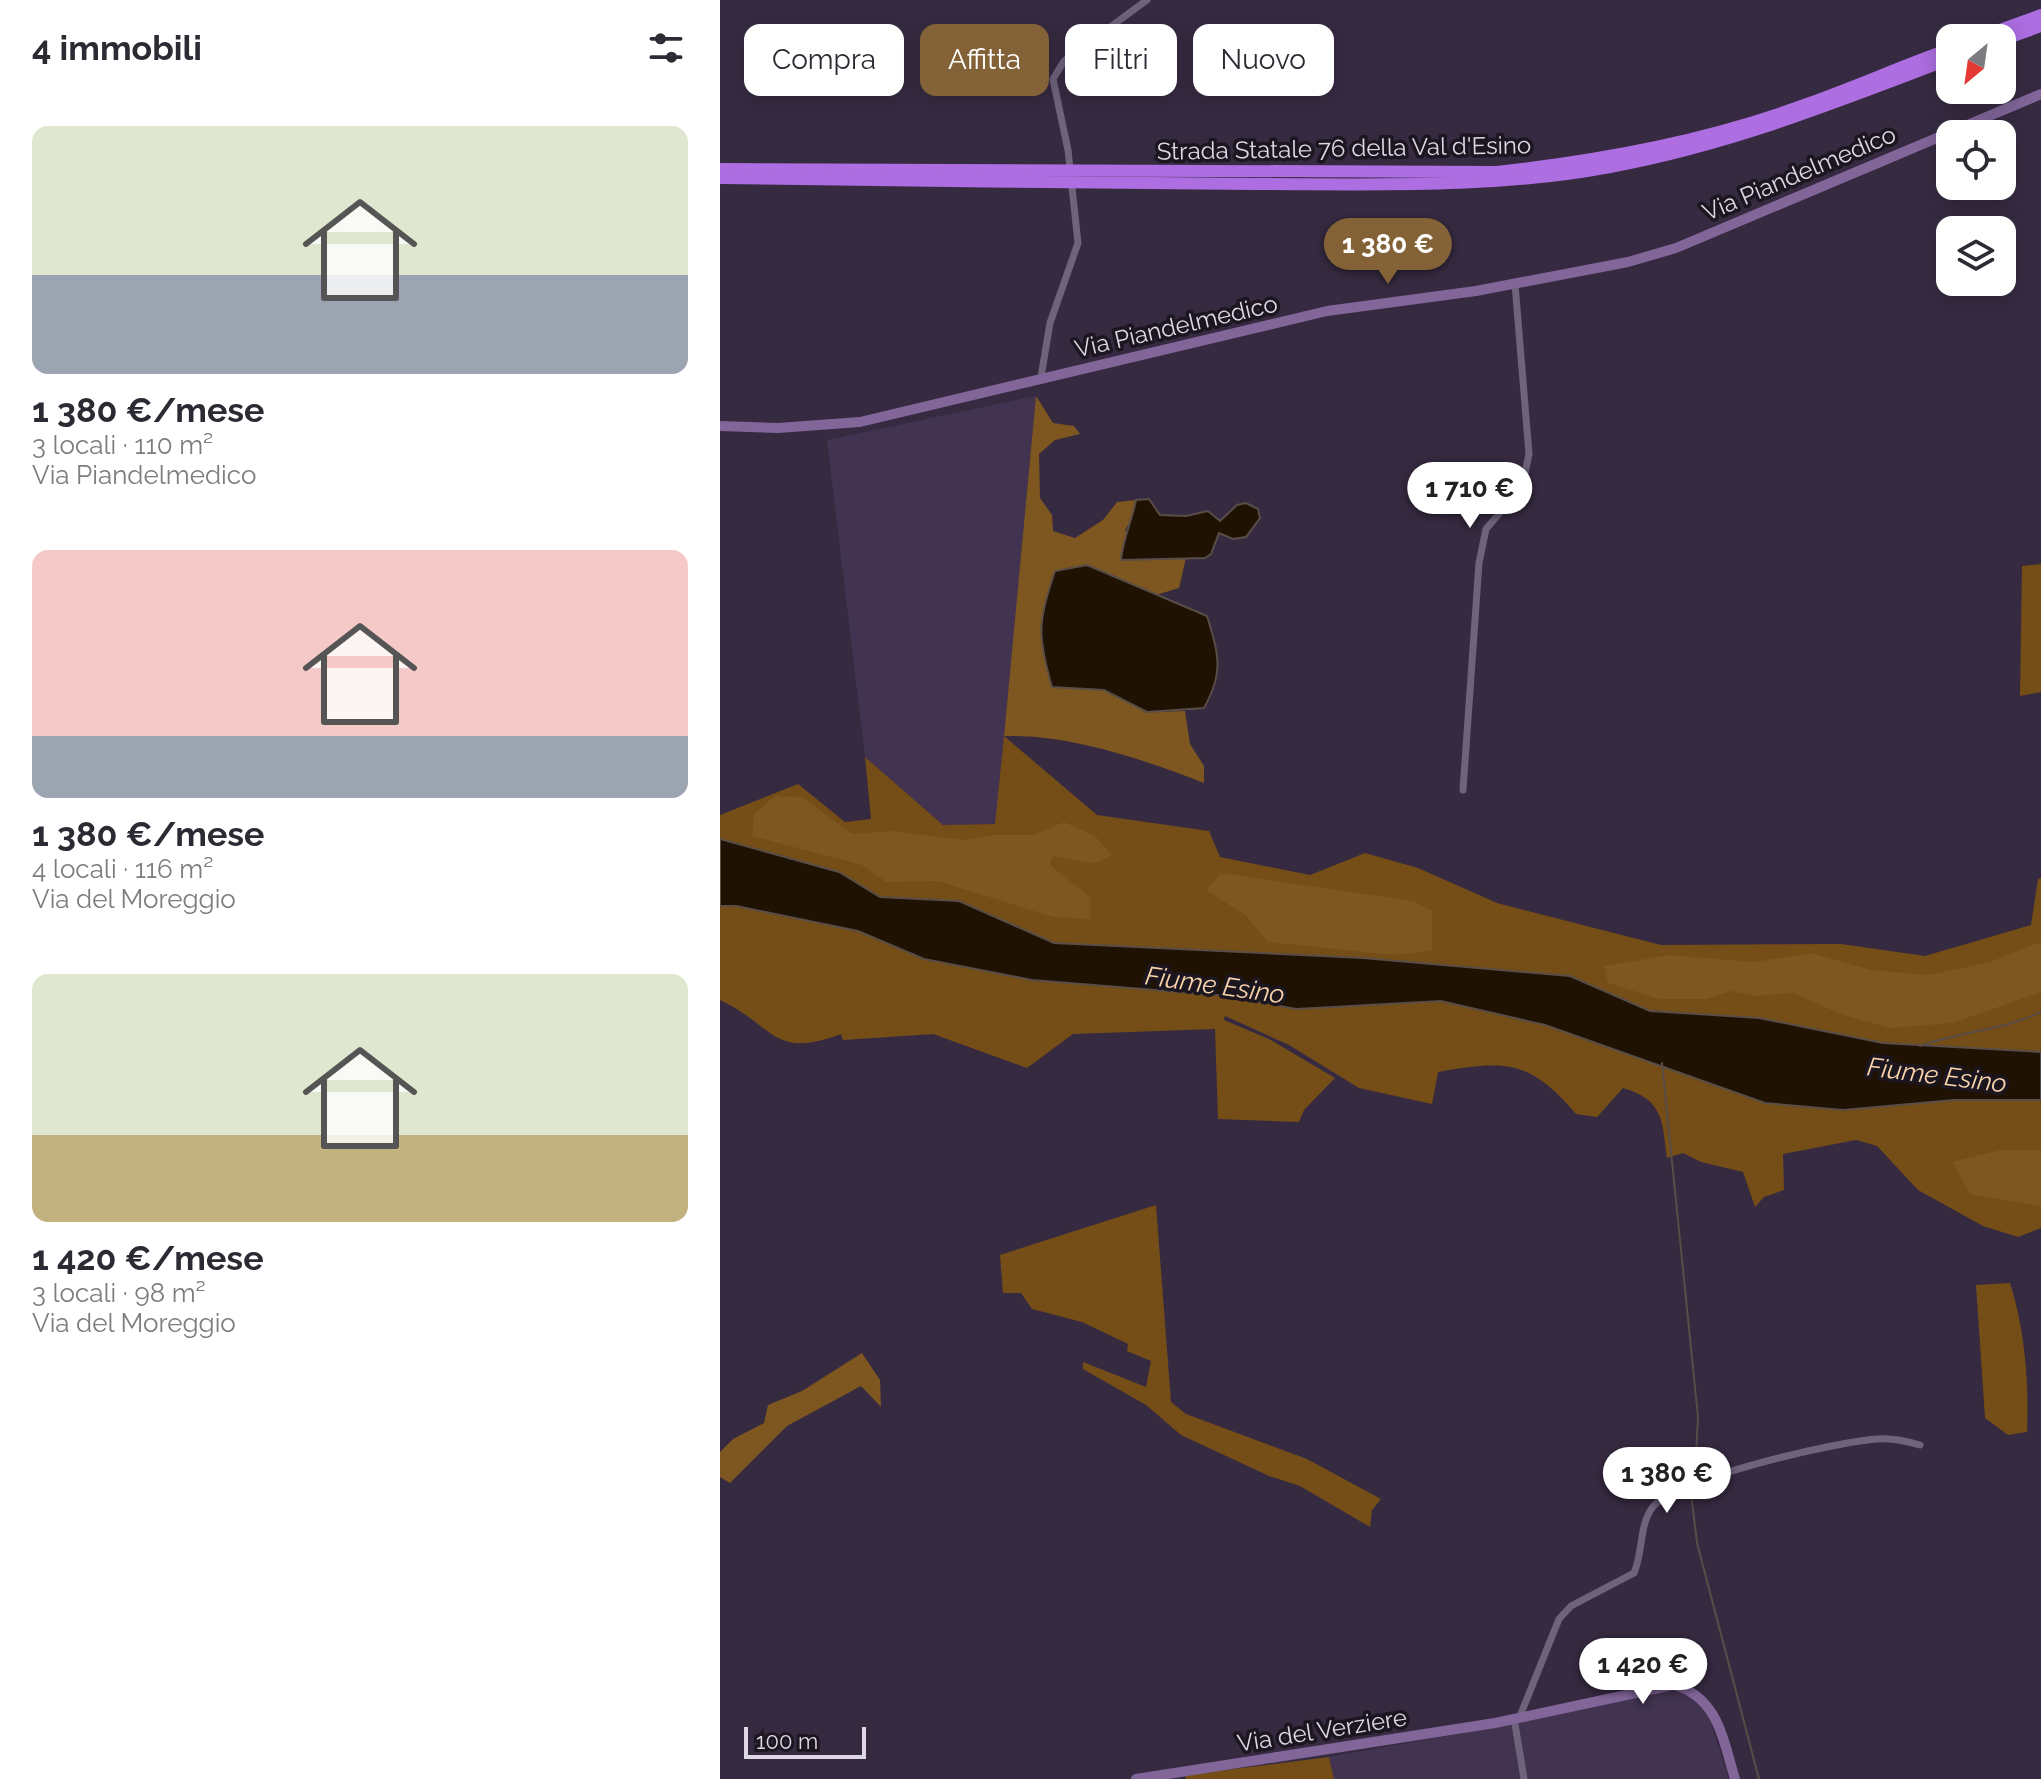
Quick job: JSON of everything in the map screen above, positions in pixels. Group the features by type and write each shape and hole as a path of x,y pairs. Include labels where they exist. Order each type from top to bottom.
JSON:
{"highway":[{"path":"2016,24 2041,15"},
{"path":"2016,35 2041,26"},
{"name":"Strada Statale 76 della Val d'Esino","path":"720,178 1497,172 1636,152 1736,127 1807,105 1936,54"},
{"name":"Strada Statale 76 della Val d'Esino","path":"1078,177 1388,184 1497,182 1553,176 1653,159 1738,137 1809,115 1936,65"},
{"name":"Strada Statale 76 della Val d'Esino","path":"720,169 1060,177"}],"main road":[{"name":"Via Piandelmedico","path":"720,426 778,428 860,422 1327,311 1515,284 1628,262 1676,248 2041,94"},
{"name":"Via del Verziere","path":"1136,1779 1517,1717 1651,1687 1687,1689 1699,1695 1714,1713 1735,1779"}],"street":[{"path":"1041,377 1050,323 1078,243 1068,150 1053,79 1064,61 1147,0"},
{"path":"1463,790 1481,552 1486,529 1522,487 1529,454 1515,284"},
{"path":"1524,1779 1517,1717 1559,1619 1571,1606 1634,1573 1647,1516 1660,1501 1717,1476 1851,1442 1879,1439 1920,1445"}],"shaded area":[{"path":"1036,396 996,824 943,825 865,757 827,440"},
{"path":"1036,396 1053,423 1074,426 1080,434 1055,440 1039,454 1040,498 1052,515 1053,531 1075,538 1103,520 1117,502 1136,500 1133,517 1125,530 1146,557 1186,558 1179,588 1156,595 1087,565 1052,687 1104,690 1147,712 1185,711 1190,744 1204,766 1204,783 1106,750 1054,739 1004,736"},
{"path":"2041,564 2041,692 2020,696 2022,566"},
{"path":"1004,736 1097,815 1209,831 1220,857 1310,875 1365,853 1418,868 1497,903 1661,945 1841,944 1925,956 2031,925 2038,879 2041,878 2041,1052 1883,1043 1759,1018 1650,1011 1570,976 1363,958 1054,943 959,901 880,897 839,872 720,839 720,815 798,784 845,822 871,819 865,757 943,825 995,824"},
{"path":"775,796 802,797 852,834 891,831 965,840 992,835 1034,835 1064,822 1095,836 1112,855 1094,864 1053,856 1050,865 1091,898 1090,919 1053,917 938,881 886,882 862,865 752,836 754,814"},
{"path":"1221,873 1413,901 1432,911 1432,951 1393,955 1268,942 1245,915 1206,890"},
{"path":"720,906 736,906 858,931 924,959 1032,980 1229,996 1296,1009 1441,1001 1545,1025 1765,1103 1843,1110 1954,1100 2041,1100 2041,1228 2018,1237 1983,1226 1918,1190 1877,1146 1856,1140 1783,1154 1784,1190 1764,1197 1755,1207 1743,1172 1701,1162 1683,1153 1667,1158 1662,1123 1654,1106 1623,1088 1597,1117 1576,1114 1560,1096 1530,1074 1516,1068 1482,1066 1438,1072 1432,1104 1359,1088 1289,1045 1225,1016 1224,1020 1269,1039 1335,1078 1304,1110 1299,1122 1218,1119 1215,1029 1073,1034 1027,1068 933,1034 843,1040 841,1034 818,1041 787,1041 720,1000"},
{"path":"2041,942 2041,992 1953,1023 1891,1028 1843,1015 1793,993 1755,996 1731,991 1706,999 1659,999 1608,983 1604,966 1669,955 1754,962 1811,953 1871,970 1929,975 1990,962"},
{"path":"2001,1150 2041,1150 2041,1206 1970,1194 1952,1162"},
{"path":"1156,1205 1171,1402 1186,1414 1307,1459 1381,1499 1372,1510 1370,1527 1300,1486 1269,1476 1181,1435 1146,1405 1083,1369 1083,1362 1146,1387 1151,1361 1127,1351 1128,1344 1082,1322 1032,1309 1021,1293 1003,1293 1000,1255"},
{"path":"2010,1283 2022,1338 2027,1432 2008,1435 1985,1418 1976,1285"},
{"path":"862,1353 880,1380 881,1407 861,1386 787,1426 730,1483 720,1477 720,1452 733,1439 764,1423 768,1405 802,1391"},
{"path":"1661,1690 1697,1698 1708,1714 1729,1779 1334,1779 1329,1757 1508,1725"},
{"path":"1329,1757 1334,1779 1186,1779 1185,1775"}],"water":[{"path":"1149,499 1160,515 1186,516 1208,511 1220,521 1237,505 1246,503 1258,509 1260,518 1246,537 1233,539 1219,533 1211,554 1205,558 1121,560 1136,500"},
{"path":"1087,565 1207,616 1218,663 1215,684 1204,708 1147,712 1104,690 1052,687 1042,641 1049,588 1055,571"},
{"name":"Fiume Esino","path":"720,839 839,872 880,897 959,901 1054,943 1363,958 1570,976 1650,1011 1759,1018 1883,1043 2041,1052 2041,1100 1954,1100 1843,1110 1765,1103 1545,1025 1441,1001 1296,1009 1229,996 1032,980 924,959 858,931 736,906 720,906"}],"waterway":[{"name":"Fiume Esino","path":"1920,1046 2011,1023 2041,1012"},
{"path":"1662,1063 1698,1417 1695,1475"},
{"path":"1691,1493 1697,1543 1759,1779"}]}
